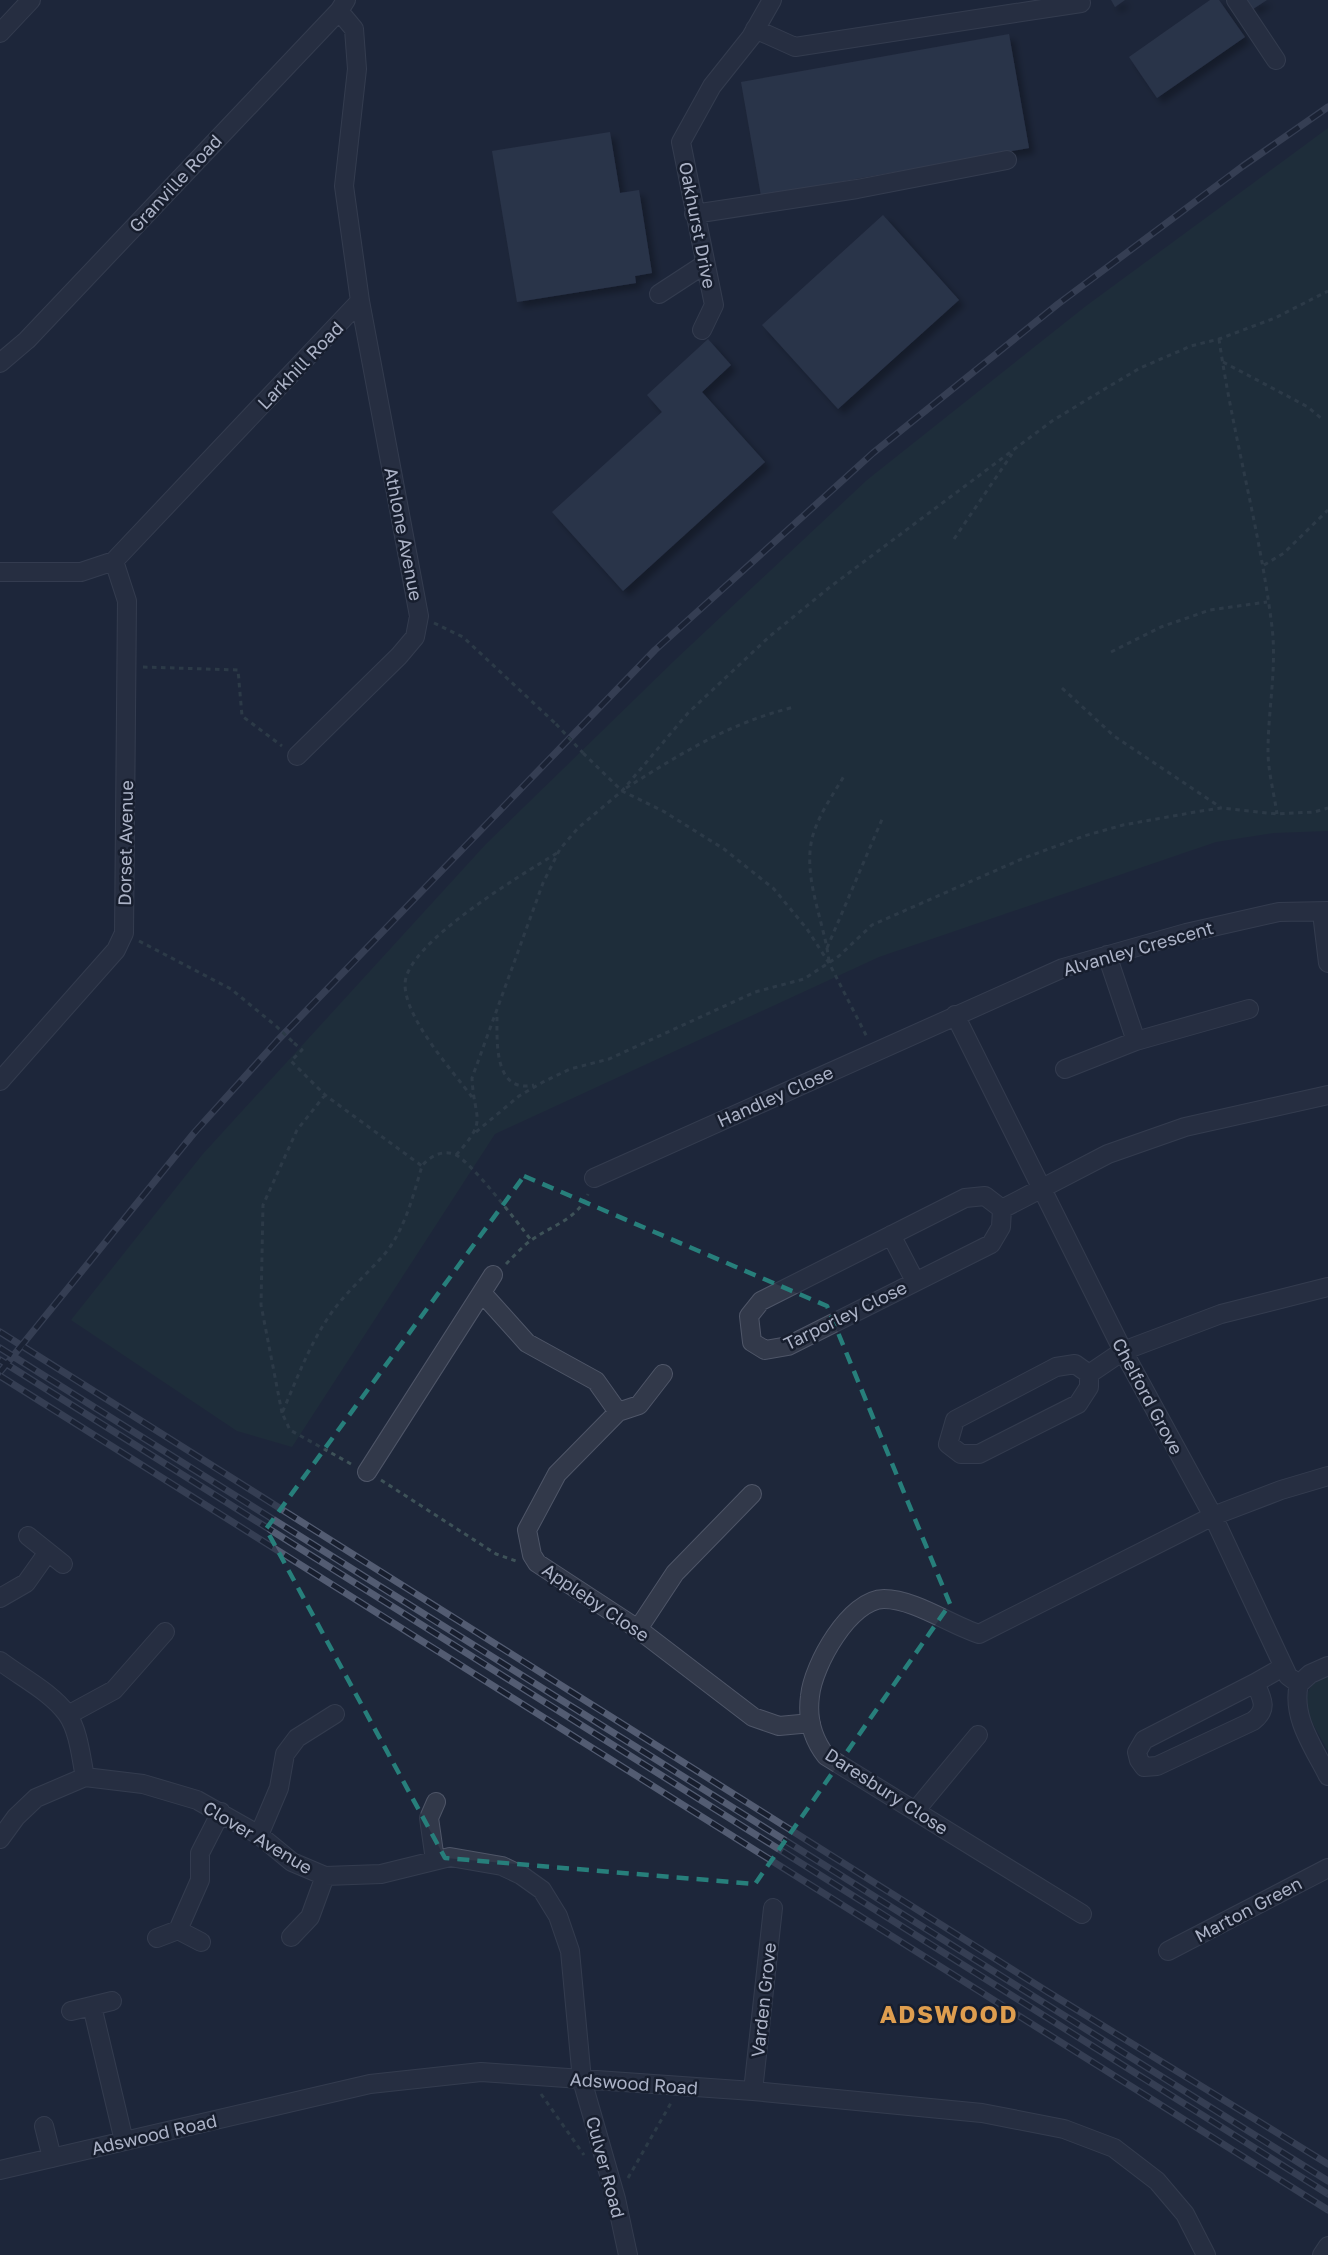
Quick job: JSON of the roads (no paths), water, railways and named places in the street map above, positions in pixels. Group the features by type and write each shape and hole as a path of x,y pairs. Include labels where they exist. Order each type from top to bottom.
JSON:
{"street":[{"path":"0,33 31,0"},
{"name":"Oakhurst Drive","path":"702,330 714,305 681,142 712,86 755,29 772,0"},
{"path":"1236,0 1276,60"},
{"path":"755,29 795,47 1081,3"},
{"path":"342,5 354,29 357,69 344,186 360,302"},
{"name":"Granville Road","path":"0,363 27,340 342,5"},
{"path":"694,214 857,189 1006,160"},
{"path":"659,294 705,264"},
{"name":"Larkhill Road","path":"0,572 81,572 114,561 360,302"},
{"name":"Athlone Avenue","path":"297,756 399,656 415,637 419,616 360,302"},
{"name":"Dorset Avenue","path":"0,1082 116,950 124,933 127,601 114,561"},
{"name":"Alvanley Crescent","path":"955,1015 1063,968 1186,933 1279,912 1325,912"},
{"path":"1325,912 1328,963"},
{"path":"1107,955 1136,1041"},
{"path":"1065,1069 1136,1041 1249,1009"},
{"name":"Handley Close","path":"594,1178 955,1015"},
{"name":"Chelford Grove","path":"955,1015 1123,1351 1213,1516 1287,1676 1299,1684"},
{"path":"1002,1209 1043,1190 1108,1154 1185,1127 1328,1095"},
{"name":"Tarporley Close","path":"985,1196 1002,1209 1001,1227 991,1244 788,1346 765,1350 752,1342 749,1316 761,1301 965,1198 985,1196"},
{"name":"Tarporley Close","path":"891,1235 915,1281"},
{"path":"367,1472 494,1275"},
{"path":"1089,1374 1123,1351 1221,1314 1328,1287"},
{"path":"483,1294 526,1343 596,1381 618,1412"},
{"path":"1075,1364 1089,1374 1089,1387 1078,1404 1003,1443 976,1455 961,1454 948,1444 955,1420 1056,1367 1075,1364"},
{"name":"Appleby Close","path":"663,1374 639,1406 618,1412 557,1474 527,1530 532,1555 537,1563 638,1629 753,1717 779,1726 811,1723"},
{"name":"Daresbury Close","path":"1082,1914 826,1756 814,1740 810,1695 818,1670 834,1638 867,1602 884,1599 903,1602 980,1634 1213,1516 1281,1490 1328,1476"},
{"path":"638,1629 675,1573 752,1494"},
{"path":"28,1536 63,1564"},
{"path":"0,1598 26,1583 48,1552"},
{"path":"68,1715 114,1690 165,1632"},
{"path":"0,1661 56,1702 68,1715 79,1745 85,1778"},
{"path":"1328,1666 1310,1674 1299,1684 1298,1709 1303,1725 1328,1776"},
{"path":"1255,1683 1264,1706 1262,1712 1252,1721 1157,1766 1144,1767 1138,1760 1137,1752 1144,1740 1283,1667"},
{"path":"258,1835 279,1788 285,1755 297,1738 334,1714"},
{"path":"916,1810 978,1736"},
{"name":"Clover Avenue","path":"0,1839 16,1817 36,1798 85,1778 143,1784 197,1800 258,1835 292,1862 325,1876 381,1874 450,1857 502,1866 542,1890 558,1916 570,1951 582,2080"},
{"path":"435,1860 429,1818 436,1802"},
{"path":"157,1938 178,1930 200,1880 200,1853 220,1812"},
{"name":"Marton Green","path":"1168,1951 1328,1868"},
{"name":"Clover Avenue","path":"291,1937 310,1917 325,1876"},
{"name":"Varden Grove","path":"753,2091 773,1908"},
{"path":"178,1930 201,1942"},
{"path":"71,2011 112,2001"},
{"path":"92,2006 124,2141"},
{"name":"Adswood Road","path":"5,2171 370,2084 482,2072 753,2091 982,2113 1064,2129 1114,2148 1157,2181 1185,2214 1206,2255"},
{"name":"Culver Road","path":"582,2080 616,2199 623,2254"},
{"path":"44,2126 52,2158"}],"railway":[{"path":"0,1372 194,1133 277,1041 655,650 873,453 1058,304 1243,166 1328,107"},
{"path":"0,1332 1048,1992 1328,2164"},
{"path":"0,1348 1328,2181"},
{"path":"0,1360 1328,2194"},
{"path":"0,1376 1328,2210"}],"district":[{"name":"ADSWOOD","path":"949,2013"}]}
